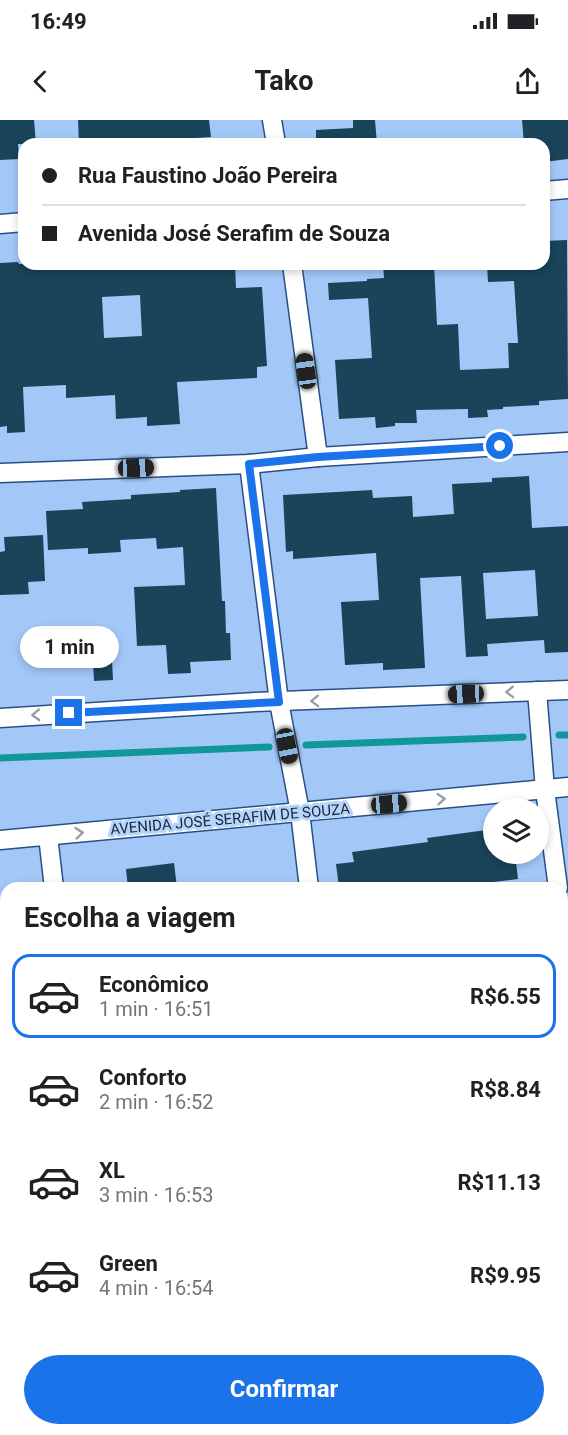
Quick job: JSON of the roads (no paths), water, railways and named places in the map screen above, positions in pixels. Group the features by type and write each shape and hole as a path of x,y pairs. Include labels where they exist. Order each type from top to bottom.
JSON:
{"street":[{"path":"273,120 275,138"},
{"path":"550,190 568,189"},
{"path":"0,224 18,222"},
{"path":"293,270 318,457"},
{"path":"0,473 249,464 318,457 568,442"},
{"path":"249,464 279,702 300,812 308,882"},
{"path":"0,718 279,702 568,690"},
{"path":"537,691 545,790 557,882"},
{"name":"AVENIDA JOSÉ SERAFIM DE SOUZA","path":"0,840 568,788"},
{"path":"48,836 53,882"}],"waterway":[{"path":"559,735 568,735"},
{"path":"306,745 523,737"},
{"path":"0,758 269,747"}]}
